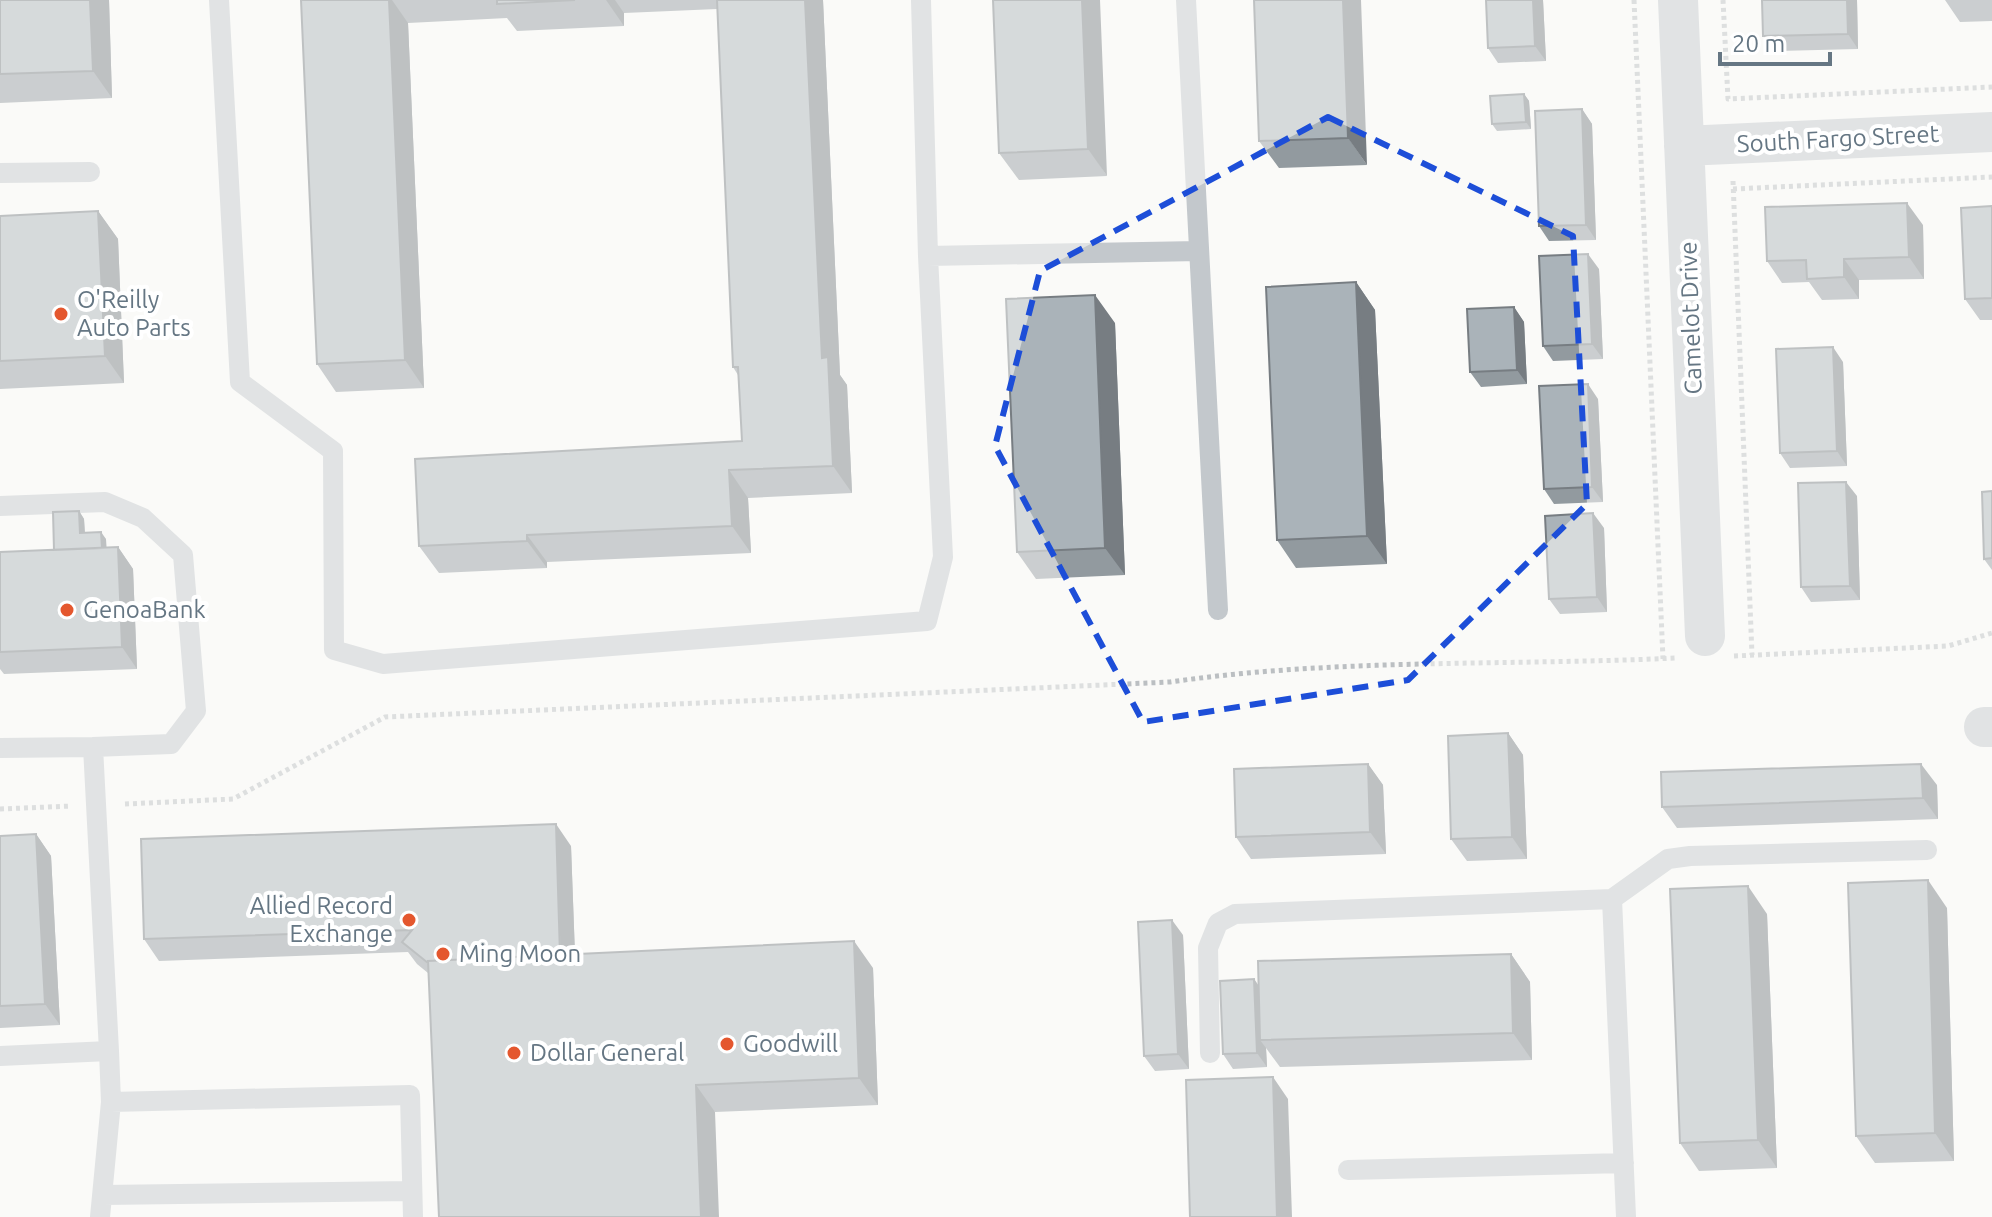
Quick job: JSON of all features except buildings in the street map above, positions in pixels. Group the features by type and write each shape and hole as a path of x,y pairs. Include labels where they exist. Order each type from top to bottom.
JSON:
{"street":[{"name":"Camelot Drive","path":"1678,0 1702,650"},
{"name":"South Fargo Street","path":"1684,146 1992,132"}],"lane":[{"path":"219,0 240,382 333,451 334,650 383,664 927,621 943,557 928,256 921,0"},
{"path":"1186,0 1218,610"},
{"path":"0,173 90,172"},
{"path":"928,256 1199,251"},
{"path":"0,506 105,502 143,518 183,555 196,711 171,744 0,748"},
{"path":"93,747 111,1102 100,1217"},
{"path":"1210,1053 1208,948 1218,923 1235,914 1612,899 1668,859 1927,850"},
{"path":"1612,899 1626,1217"},
{"path":"0,1056 109,1051"},
{"path":"111,1102 410,1095 413,1217"},
{"path":"1348,1170 1624,1163"},
{"path":"103,1195 412,1191"}],"path":[{"path":"1634,0 1663,659"},
{"path":"1723,0 1728,99 1992,87"},
{"path":"1752,655 1733,189 1992,177"},
{"path":"0,809 233,799 385,717 1155,683 1215,675 1461,663 1559,664 1663,659 1702,650 1752,655 1948,646 1992,633"}],"highlighted area":[{"path":"1328,117 1573,236 1587,504 1408,680 1143,722 995,446 1040,271"}],"place":[{"name":"O'Reilly Auto Parts","path":"61,314"},
{"name":"GenoaBank","path":"67,610"},
{"name":"Allied Record Exchange","path":"409,920"},
{"name":"Ming Moon","path":"443,954"},
{"name":"Goodwill","path":"727,1044"},
{"name":"Dollar General","path":"514,1053"}]}
